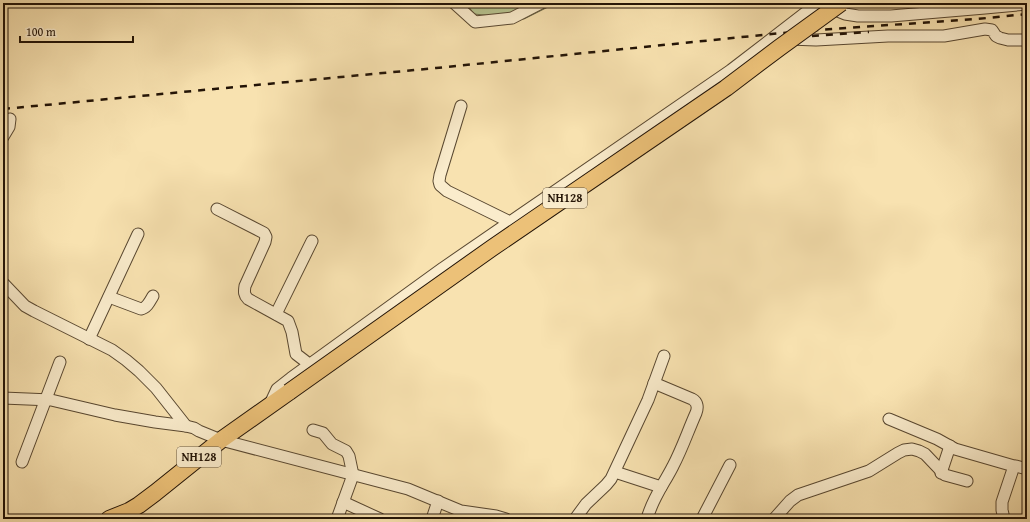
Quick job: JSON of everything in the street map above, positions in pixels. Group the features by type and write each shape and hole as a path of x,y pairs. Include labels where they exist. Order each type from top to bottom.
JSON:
{"highway":[{"name":"NH128","path":"117,518 155,493 221,440 288,392 492,248 726,88 840,3"}],"street":[{"path":"454,3 475,22 512,18 541,3"},
{"path":"270,405 277,389 309,364 443,268 731,70 818,3 845,14 858,16 909,15 1027,4"},
{"path":"772,38 816,40 888,36 944,36 986,29 992,30 996,36 1008,40 1027,40"},
{"path":"461,106 440,175 440,185 448,191 510,222"},
{"path":"3,137 10,119"},
{"path":"217,209 261,230 264,233 266,237 265,242 244,291 244,295 248,299 290,323 296,354 309,364"},
{"path":"89,339 138,234"},
{"path":"276,314 312,241"},
{"path":"3,283 25,306 34,312 112,350 126,360 156,388 186,426"},
{"path":"109,297 144,309 153,296"},
{"path":"575,519 586,504 606,485 615,472 648,400 664,356"},
{"path":"22,462 60,362"},
{"path":"647,519 650,508 677,458 696,414 697,407 696,402 692,399 654,384"},
{"path":"3,398 51,400 115,415 186,426 221,440 408,490 461,511 496,516 506,519"},
{"path":"889,419 938,439 956,449 1027,469"},
{"path":"313,430 323,433 332,444 346,451 349,456 353,475 337,519"},
{"path":"941,473 950,446"},
{"path":"774,519 790,501 798,495 870,471 904,450 912,449 919,451 925,454 934,463 941,473 967,481"},
{"path":"702,519 730,465"},
{"path":"1004,519 1002,502 1014,466"},
{"path":"615,472 661,487"},
{"path":"432,519 438,501"},
{"path":"343,502 380,519"}],"green space":[{"path":"466,3 556,3 524,19 474,14"}],"railway":[{"path":"3,109 436,68 802,31 977,19 1027,14"},
{"path":"784,38 869,32"}]}
